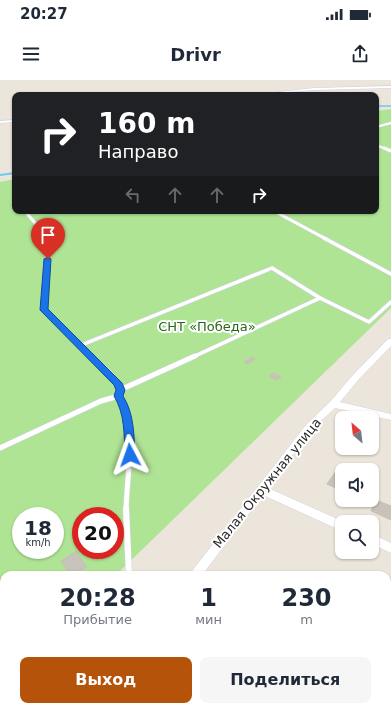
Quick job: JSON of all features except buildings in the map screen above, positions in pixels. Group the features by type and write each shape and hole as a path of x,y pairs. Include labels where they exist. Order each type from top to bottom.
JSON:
{"street":[{"path":"284,92 314,89 391,87"},
{"path":"0,122 12,121"},
{"name":"Малая Окружная улица","path":"200,571 309,427 333,404 391,341"},
{"path":"333,404 391,417"},
{"path":"262,490 335,523"},
{"path":"379,542 391,548"}],"lane":[{"path":"379,126 391,123"},
{"path":"379,146 391,151"},
{"path":"28,214 40,229 46,245 48,259 44,310 118,383 120,390 119,396 124,404 128,423 130,455 127,496 126,558 128,571"},
{"path":"280,214 391,274"},
{"path":"79,346 272,268 320,298 369,322 391,302"},
{"path":"120,390 320,298"},
{"path":"0,448 101,401 119,396"}],"green space":[{"name":"СНТ «Победа»","path":"391,109 391,308 120,571 0,571 0,182 12,180 12,214 379,214 379,111"}],"waterway":[{"path":"379,106 391,106"},
{"path":"0,175 12,173"}],"route":[{"path":"48,259 44,310 101,368 118,383 120,390 119,396 124,404 128,423 130,455"}]}
